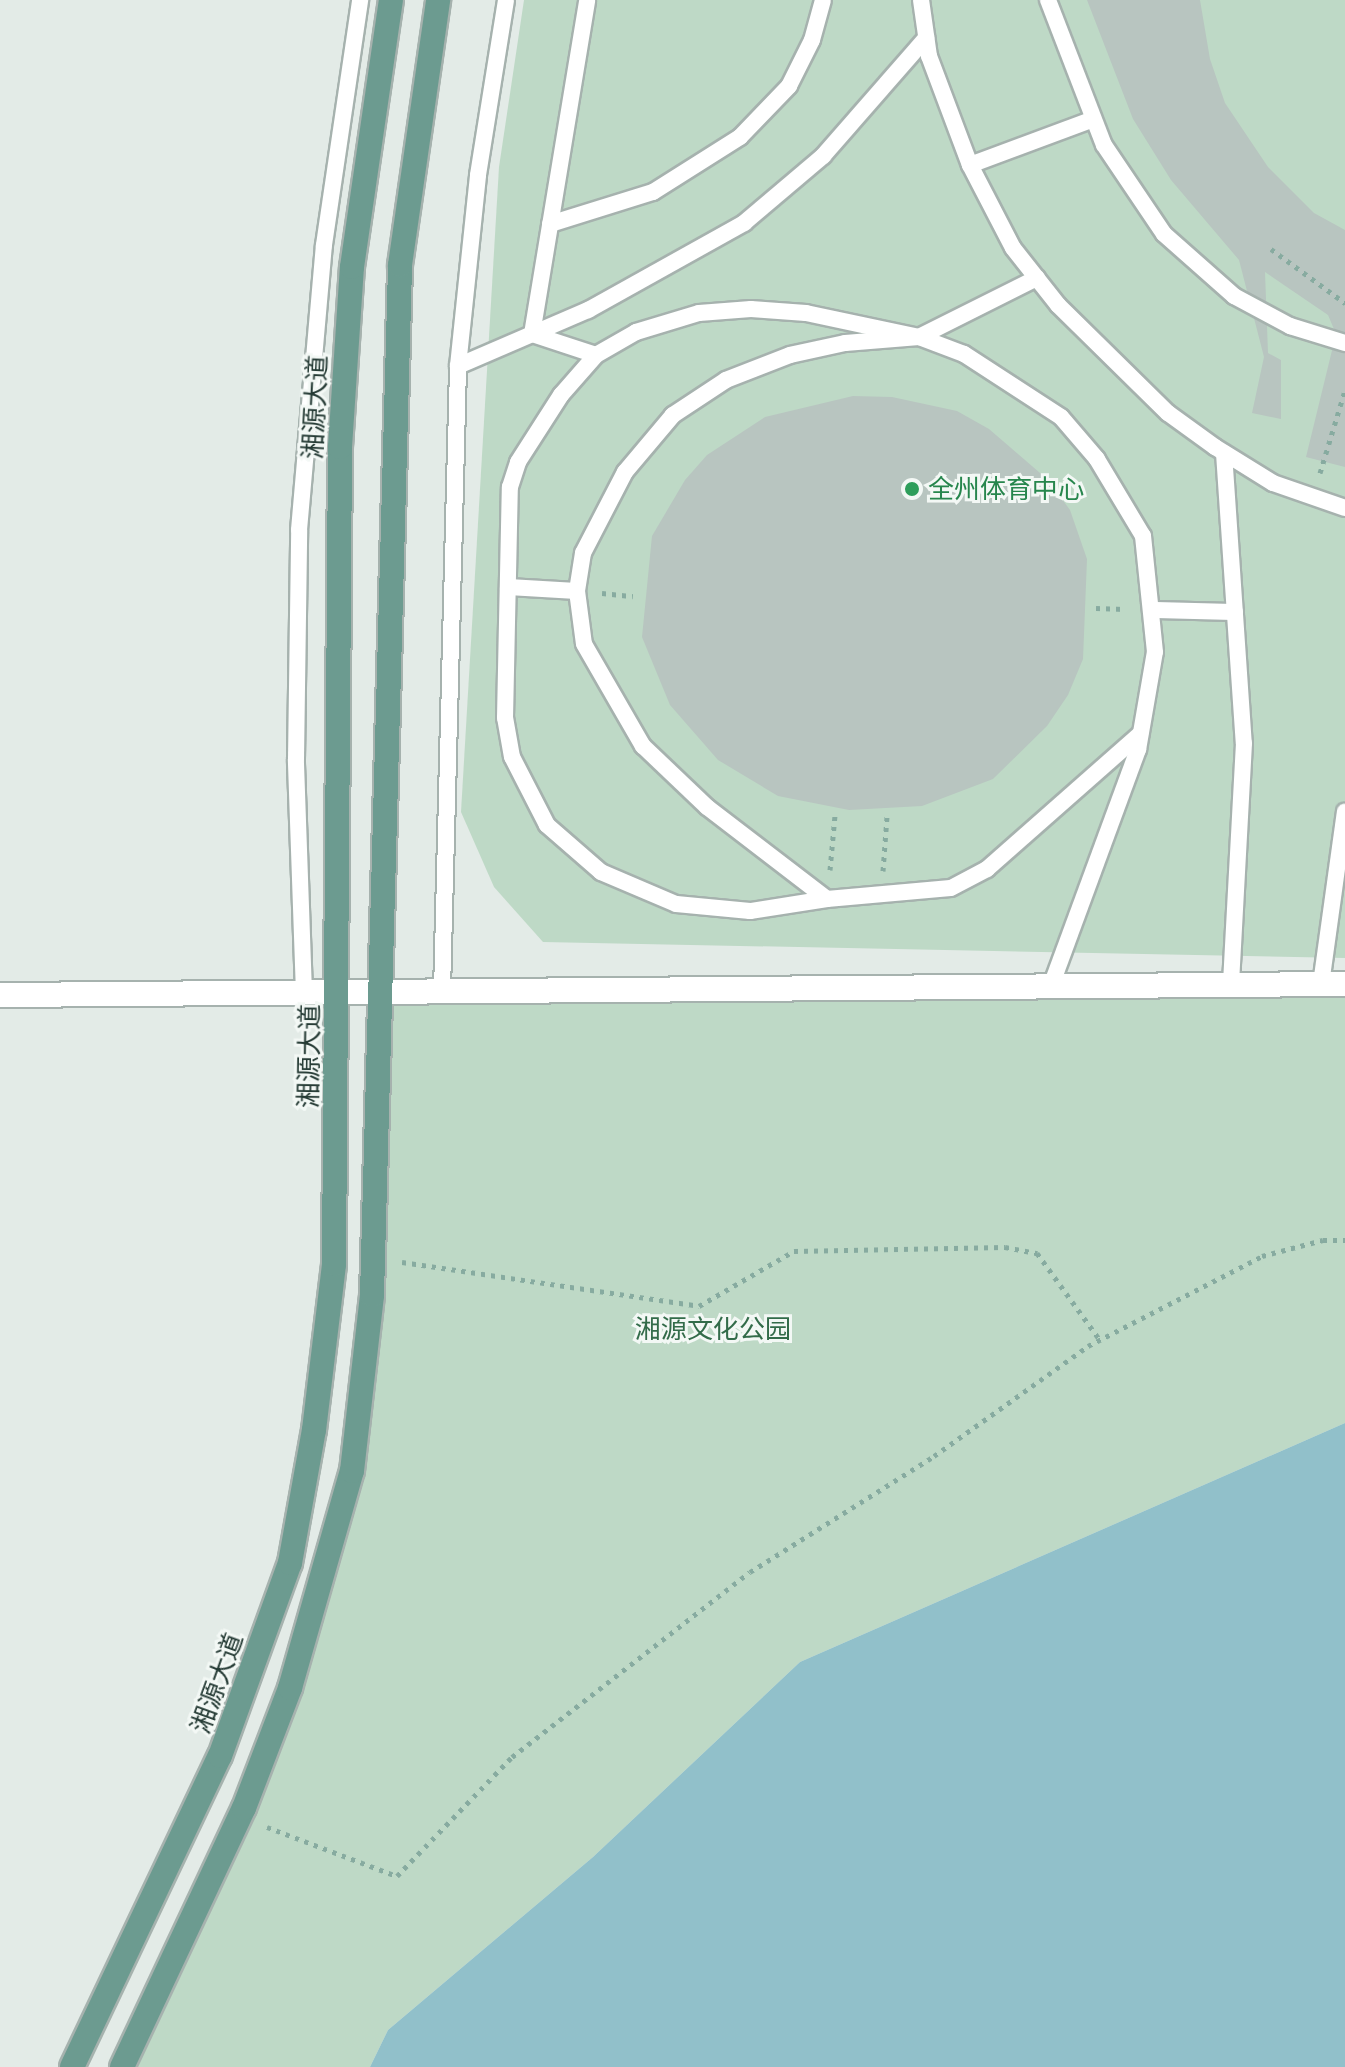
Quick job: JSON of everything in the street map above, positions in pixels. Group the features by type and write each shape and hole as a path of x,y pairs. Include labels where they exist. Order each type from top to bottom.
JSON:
{"main road":[{"name":"湘源大道","path":"72,2067 220,1756 290,1563 334,1264 340,447 352,267 391,0"},
{"path":"122,2067 240,1817 304,1653 352,1471 373,1258 400,265 438,0"},
{"path":"0,995 1333,984"}],"lane":[{"path":"304,993 296,759 299,530 324,245 360,0"},
{"path":"442,991 458,366 478,175 506,0"},
{"path":"532,334 587,0"},
{"path":"550,224 653,192 740,137 789,86 812,40 823,0"},
{"path":"921,0 926,38 948,116 1013,248 1037,278 1168,413 1259,476 1345,508"},
{"path":"1048,0 1091,120 1164,234 1198,269 1234,296 1290,326 1345,343"},
{"path":"458,366 601,303 744,223 823,156 926,38"},
{"path":"970,165 1091,120"},
{"path":"827,899 707,807 650,756 596,671 579,622 577,591 583,553 600,516 646,442 673,415 726,380 790,355 845,343 919,337 1037,278"},
{"path":"1051,986 1140,734 1155,652 1154,610 1143,536 1080,437 1008,379 919,337 806,313 724,309 636,332 596,355 561,395 518,462 510,487 505,718 512,757 547,825 601,872 676,904 750,911 827,899 935,893 987,869 1140,734"},
{"path":"532,334 596,355"},
{"path":"1224,453 1244,743 1231,985"},
{"path":"508,587 577,591"},
{"path":"1154,610 1235,612"},
{"path":"1333,984 1345,812"}],"path":[{"path":"1271,249 1345,303"},
{"path":"1313,497 1345,390"},
{"path":"827,899 835,815"},
{"path":"881,896 887,816"},
{"path":"240,1817 397,1876 512,1757 622,1667 750,1572 934,1456 1100,1340 1262,1256 1323,1240 1345,1240"},
{"path":"373,1258 699,1306 794,1251 1005,1247 1037,1253 1100,1340"}],"green space":[{"name":"全州体育中心","path":"524,0 1345,0 1345,958 543,942 494,887 461,812 499,167"},
{"name":"湘源文化公园","path":"1345,984 1345,1423 800,1662 593,1857 388,2030 370,2067 122,2067 244,1808 352,1471 378,992"}],"water":[{"path":"1345,1423 1345,2067 370,2067 388,2030 593,1857 800,1662"}],"building":[{"path":"1087,0 1200,0 1210,59 1225,103 1268,167 1314,213 1345,230 1345,467 1306,457 1336,334 1328,315 1265,272 1268,353 1281,360 1281,419 1252,413 1264,357 1239,260 1171,180 1133,119"},
{"path":"853,396 892,397 957,411 989,429 1047,479 1070,510 1087,559 1083,659 1068,695 1047,726 993,779 922,806 849,810 778,796 718,760 670,705 642,637 652,536 685,480 707,455 765,417"}],"place":[{"name":"全州体育中心","path":"912,489"}]}
